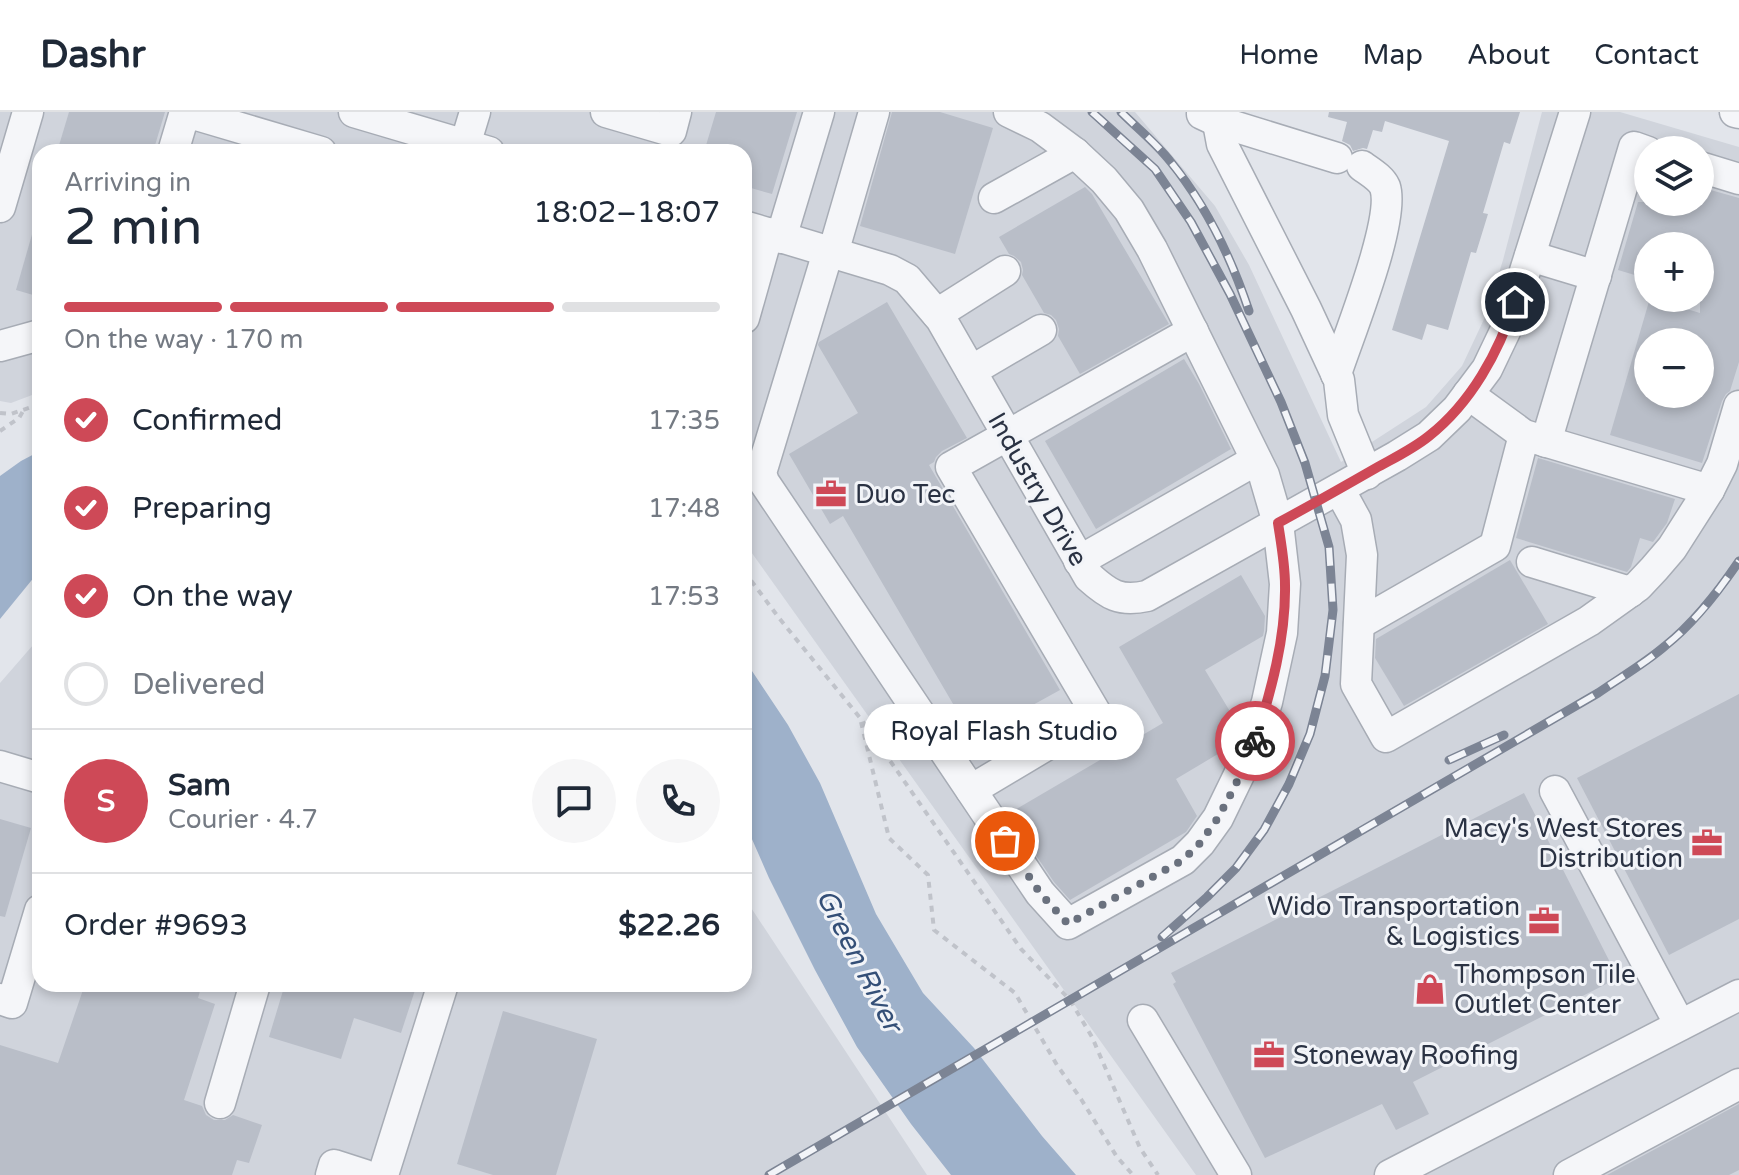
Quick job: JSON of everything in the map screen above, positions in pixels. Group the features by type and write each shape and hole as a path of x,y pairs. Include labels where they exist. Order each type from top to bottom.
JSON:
{"street":[{"path":"0,207 28,112"},
{"path":"354,112 463,144"},
{"path":"475,112 477,144"},
{"path":"606,112 671,131 676,112"},
{"path":"752,275 764,233 819,112"},
{"path":"874,112 831,252 755,455 764,482 1040,893 1068,924 1183,860 1218,818 1252,748 1267,702 1282,633 1285,584 1278,523 1264,475 1152,249 1129,210 1104,180 1040,127 1009,112"},
{"name":"Industry Drive","path":"764,233 890,270 907,279 937,314 1089,577 1104,590 1131,600 1147,596 1367,474 1429,436 1457,409 1487,369 1508,325 1575,112"},
{"path":"175,144 184,115 190,113 252,121 303,144"},
{"path":"1211,115 1349,162 1381,180 1386,189 1387,206 1380,244 1336,374"},
{"path":"1211,115 1222,144 1339,380 1343,415 1367,474"},
{"path":"1359,624 1495,546 1596,276 1634,147"},
{"path":"994,198 1075,153"},
{"path":"1714,171 1739,179"},
{"path":"1530,256 1596,276"},
{"path":"937,314 1005,271"},
{"path":"971,371 1041,330"},
{"path":"971,790 1097,715 951,467 1193,331"},
{"path":"0,346 32,337"},
{"path":"1468,394 1535,439 1709,490"},
{"path":"1339,489 1356,520 1362,555 1356,684 1386,737 1589,621 1630,592 1672,548 1709,490 1722,464 1739,406"},
{"path":"1079,561 1256,460"},
{"path":"1532,562 1630,592"},
{"path":"0,766 32,776"},
{"path":"1555,791 1680,1025"},
{"path":"0,999 12,1003 32,937"},
{"path":"220,1103 253,992"},
{"path":"383,1175 440,992"},
{"path":"1390,1175 1739,995"},
{"path":"1143,1020 1236,1175"},
{"path":"1569,1175 1739,1084"},
{"path":"331,1175 334,1165 365,1175"}],"path":[{"path":"0,413 11,414 32,407"},
{"path":"0,431 19,418 23,411"},
{"path":"752,582 861,719 1021,949 1070,1000 1092,1037 1140,1148 1158,1175"},
{"path":"861,719 889,838 928,875 934,930 1015,993 1057,1065 1117,1157 1133,1175"}],"shaded area":[{"path":"0,112 1135,112 1215,206 1249,265 1341,462 1426,407 1462,366 1486,315 1542,112 1620,112 1702,136 1634,136 1634,216 1714,216 1714,140 1739,147 1739,1175 1196,1175 752,553 752,144 32,144 32,395 11,403 0,401"},
{"path":"32,646 32,992 752,992 752,909 927,1175 0,1175 0,683"}],"water":[{"path":"32,455 32,580 0,619 0,476"},
{"name":"Green River","path":"752,671 788,725 820,783 876,914 923,993 974,1048 1076,1175 951,1175 857,1047 752,839"}],"building":[{"path":"69,112 165,112 155,144 59,144"},
{"path":"716,112 797,112 772,194 752,188 752,144 706,144"},
{"path":"892,112 940,112 993,128 955,254 860,226"},
{"path":"1329,112 1520,112 1510,144 1504,142 1483,213 1488,214 1476,253 1471,252 1448,330 1427,324 1422,340 1392,330 1449,141 1385,121 1382,132 1373,130 1367,149 1353,151 1350,145 1342,141 1347,122 1328,117"},
{"path":"1085,187 1169,324 1080,374 1058,336 1056,320 1044,313 1022,275 1021,262 1009,254 999,237"},
{"path":"1714,191 1739,198 1739,362 1730,391 1722,401 1702,463 1610,435 1634,353 1634,408 1714,408 1714,328 1641,328 1646,312 1714,312 1714,232 1634,232 1634,275 1618,270 1634,216 1714,216"},
{"path":"32,234 32,295 16,290"},
{"path":"887,302 967,438 942,451 929,465 1060,690 973,738 843,516 830,524 789,454 858,413 818,345"},
{"path":"1184,359 1231,449 1096,529 1045,441"},
{"path":"1538,458 1675,499 1667,523 1653,542 1640,538 1627,572 1516,538"},
{"path":"1510,560 1548,624 1404,706 1375,658 1376,639"},
{"path":"1241,575 1265,616 1264,631 1263,636 1205,670 1240,728 1233,745 1176,779 1197,816 1186,832 1070,900 1054,882 1008,814 1163,723 1119,647"},
{"path":"1739,694 1739,919 1669,955 1577,778"},
{"path":"1524,793 1618,978 1413,1082 1429,1114 1396,1130 1382,1104 1265,1158 1173,984 1176,982 1171,973"},
{"path":"0,819 31,828 5,917 0,916"},
{"path":"82,992 200,992 198,998 215,1004 184,1100 202,1106 206,1115 214,1120 225,1120 233,1115 262,1125 249,1163 237,1160 232,1175 0,1175 0,1045 58,1063"},
{"path":"283,992 414,992 401,1033 354,1018 341,1059 269,1037"},
{"path":"503,1011 597,1039 556,1175 493,1175 457,1164"},
{"path":"1739,1104 1739,1170 1729,1175 1607,1175"}],"railway":[{"path":"1092,112 1155,169 1191,222 1230,294 1281,402 1305,463 1329,547 1333,610 1325,676 1310,734 1289,784 1264,830 1236,868 1162,937"},
{"path":"1121,112 1165,154 1195,195 1226,251 1249,311"},
{"path":"769,1175 1598,693 1676,637 1705,606 1739,561"},
{"path":"1449,760 1504,735"}],"way so far":[{"path":"1005,841 1040,893 1068,924 1183,860 1218,818 1255,741"}],"place":[{"name":"Duo Tec","path":"831,494"},
{"name":"Royal Flash Studio","path":"1005,841"},
{"name":"Macy's West Stores Distribution","path":"1707,843"},
{"name":"Wido Transportation & Logistics","path":"1544,921"},
{"name":"Thompson Tile Outlet Center","path":"1430,989"},
{"name":"Stoneway Roofing","path":"1269,1055"}],"route":[{"path":"1255,741 1282,633 1285,584 1278,523 1429,436 1457,409 1487,369 1508,325 1515,302"}]}
